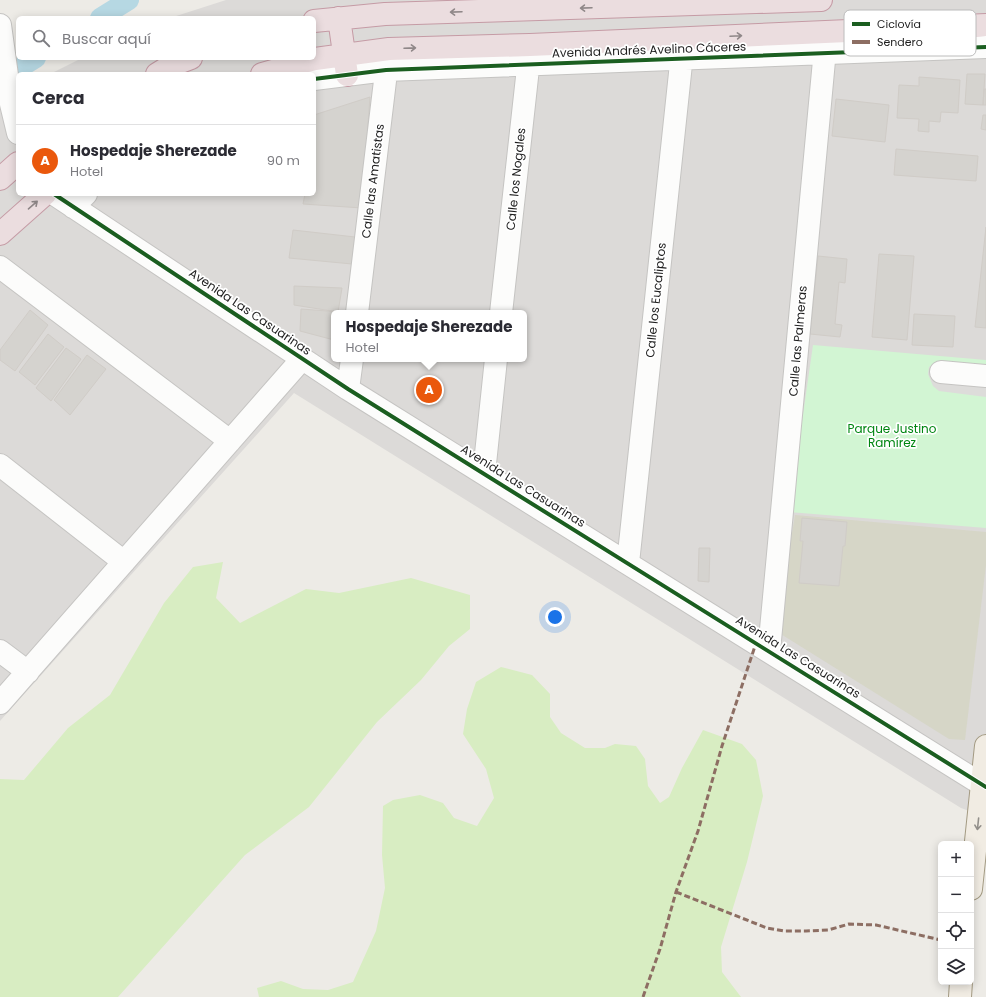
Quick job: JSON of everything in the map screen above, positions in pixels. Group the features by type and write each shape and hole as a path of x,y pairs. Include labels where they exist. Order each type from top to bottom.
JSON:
{"highway":[{"path":"316,21 385,14 821,0"},
{"path":"339,18 346,65"},
{"name":"Avenida Andrés Avelino Cáceres","path":"976,25 986,25"},
{"name":"Avenida Andrés Avelino Cáceres","path":"316,59 346,65 389,49 529,54 683,38 844,31"},
{"path":"161,72 186,60"},
{"name":"Avenida Andrés Avelino Cáceres","path":"269,72 311,60"},
{"path":"0,179 16,165"},
{"path":"2,227 42,196"}],"main road":[{"path":"973,877 984,786 986,746"},
{"path":"960,997 961,985"}],"street":[{"path":"0,26 11,104 16,125"},
{"name":"Calle las Palmeras","path":"768,651 827,32"},
{"name":"Calle los Eucaliptos","path":"628,563 683,38"},
{"name":"Avenida Andrés Avelino Cáceres","path":"976,47 986,47"},
{"name":"Calle las Amatistas","path":"357,310 389,49"},
{"name":"Avenida Andrés Avelino Cáceres","path":"316,78 346,65 386,70 529,54 681,60 844,53"},
{"name":"Calle los Nogales","path":"501,310 529,54"},
{"name":"Avenida Las Casuarinas","path":"63,196 80,200 302,359 348,389 984,786"},
{"path":"0,267 230,441"},
{"path":"0,703 302,359"},
{"path":"348,389 352,362"},
{"path":"484,473 496,362"},
{"path":"941,372 986,376"},
{"path":"0,466 124,562"},
{"path":"0,651 28,672"}],"shaded area":[{"path":"226,0 986,0 986,817 961,808 294,393 0,721 0,99 16,91 16,196 316,196 316,72 54,72 78,60 316,60 316,16 176,16"},
{"path":"935,363 986,367 986,397 939,391 933,386 928,374 929,367"},
{"path":"795,515 986,532 986,565 965,740 949,739 776,631"}],"green space":[{"name":"Parque Justino Ramírez","path":"813,345 986,360 986,528 789,512"},
{"path":"223,562 216,598 240,623 306,589 339,593 411,578 470,595 470,629 449,646 421,680 377,722 309,807 245,855 118,997 0,997 0,779 24,780 68,728 110,695 164,603 193,567"},
{"path":"501,667 532,675 550,694 550,717 561,733 585,748 605,748 615,744 636,746 645,759 648,786 660,803 669,797 682,768 703,730 742,744 756,760 763,796 747,862 721,947 722,972 741,997 259,997 257,988 281,981 303,989 328,990 353,982 376,931 385,888 382,855 383,806 393,800 420,795 443,803 454,818 477,826 494,798 486,769 463,734 467,709 476,682"}],"building":[{"path":"967,74 985,74 983,105 965,104"},
{"path":"919,77 960,80 958,113 941,112 940,122 929,121 929,132 918,131 919,119 897,118 899,85 919,86"},
{"path":"984,89 986,89 986,105 983,105"},
{"path":"370,97 362,208 303,204 305,196 316,196 316,114"},
{"path":"836,99 889,105 885,142 832,136"},
{"path":"983,115 986,115 986,130 981,129"},
{"path":"896,149 978,156 976,181 894,175"},
{"path":"986,227 986,328 975,327"},
{"path":"293,230 355,237 352,264 289,258"},
{"path":"879,254 914,256 907,340 872,337"},
{"path":"818,256 847,259 845,283 839,282 835,324 842,325 840,337 810,334"},
{"path":"294,286 342,288 338,310 331,311 294,305"},
{"path":"301,309 331,311 331,339 300,331"},
{"path":"30,310 48,325 15,371 0,360 0,350"},
{"path":"914,314 955,316 953,347 912,345"},
{"path":"48,334 64,347 35,385 19,372"},
{"path":"66,348 81,359 51,401 36,388"},
{"path":"87,355 106,369 70,415 54,400"},
{"path":"802,518 847,522 839,586 799,583 803,541 800,541"},
{"path":"699,548 710,548 709,582 698,581"}],"waterway":[{"path":"103,16 129,0"},
{"path":"0,80 33,60"}],"marked path":[{"path":"643,997 660,949 676,892 698,831 722,746 756,643"},
{"path":"676,892 767,928 784,931 806,931 828,930 849,924 876,925 938,939"}],"cycle path":[{"path":"976,47 986,47"},
{"path":"316,79 386,70 844,52"},
{"path":"57,196 348,389 986,787"}],"place":[{"name":"Hospedaje Sherezade","path":"429,390"}]}
